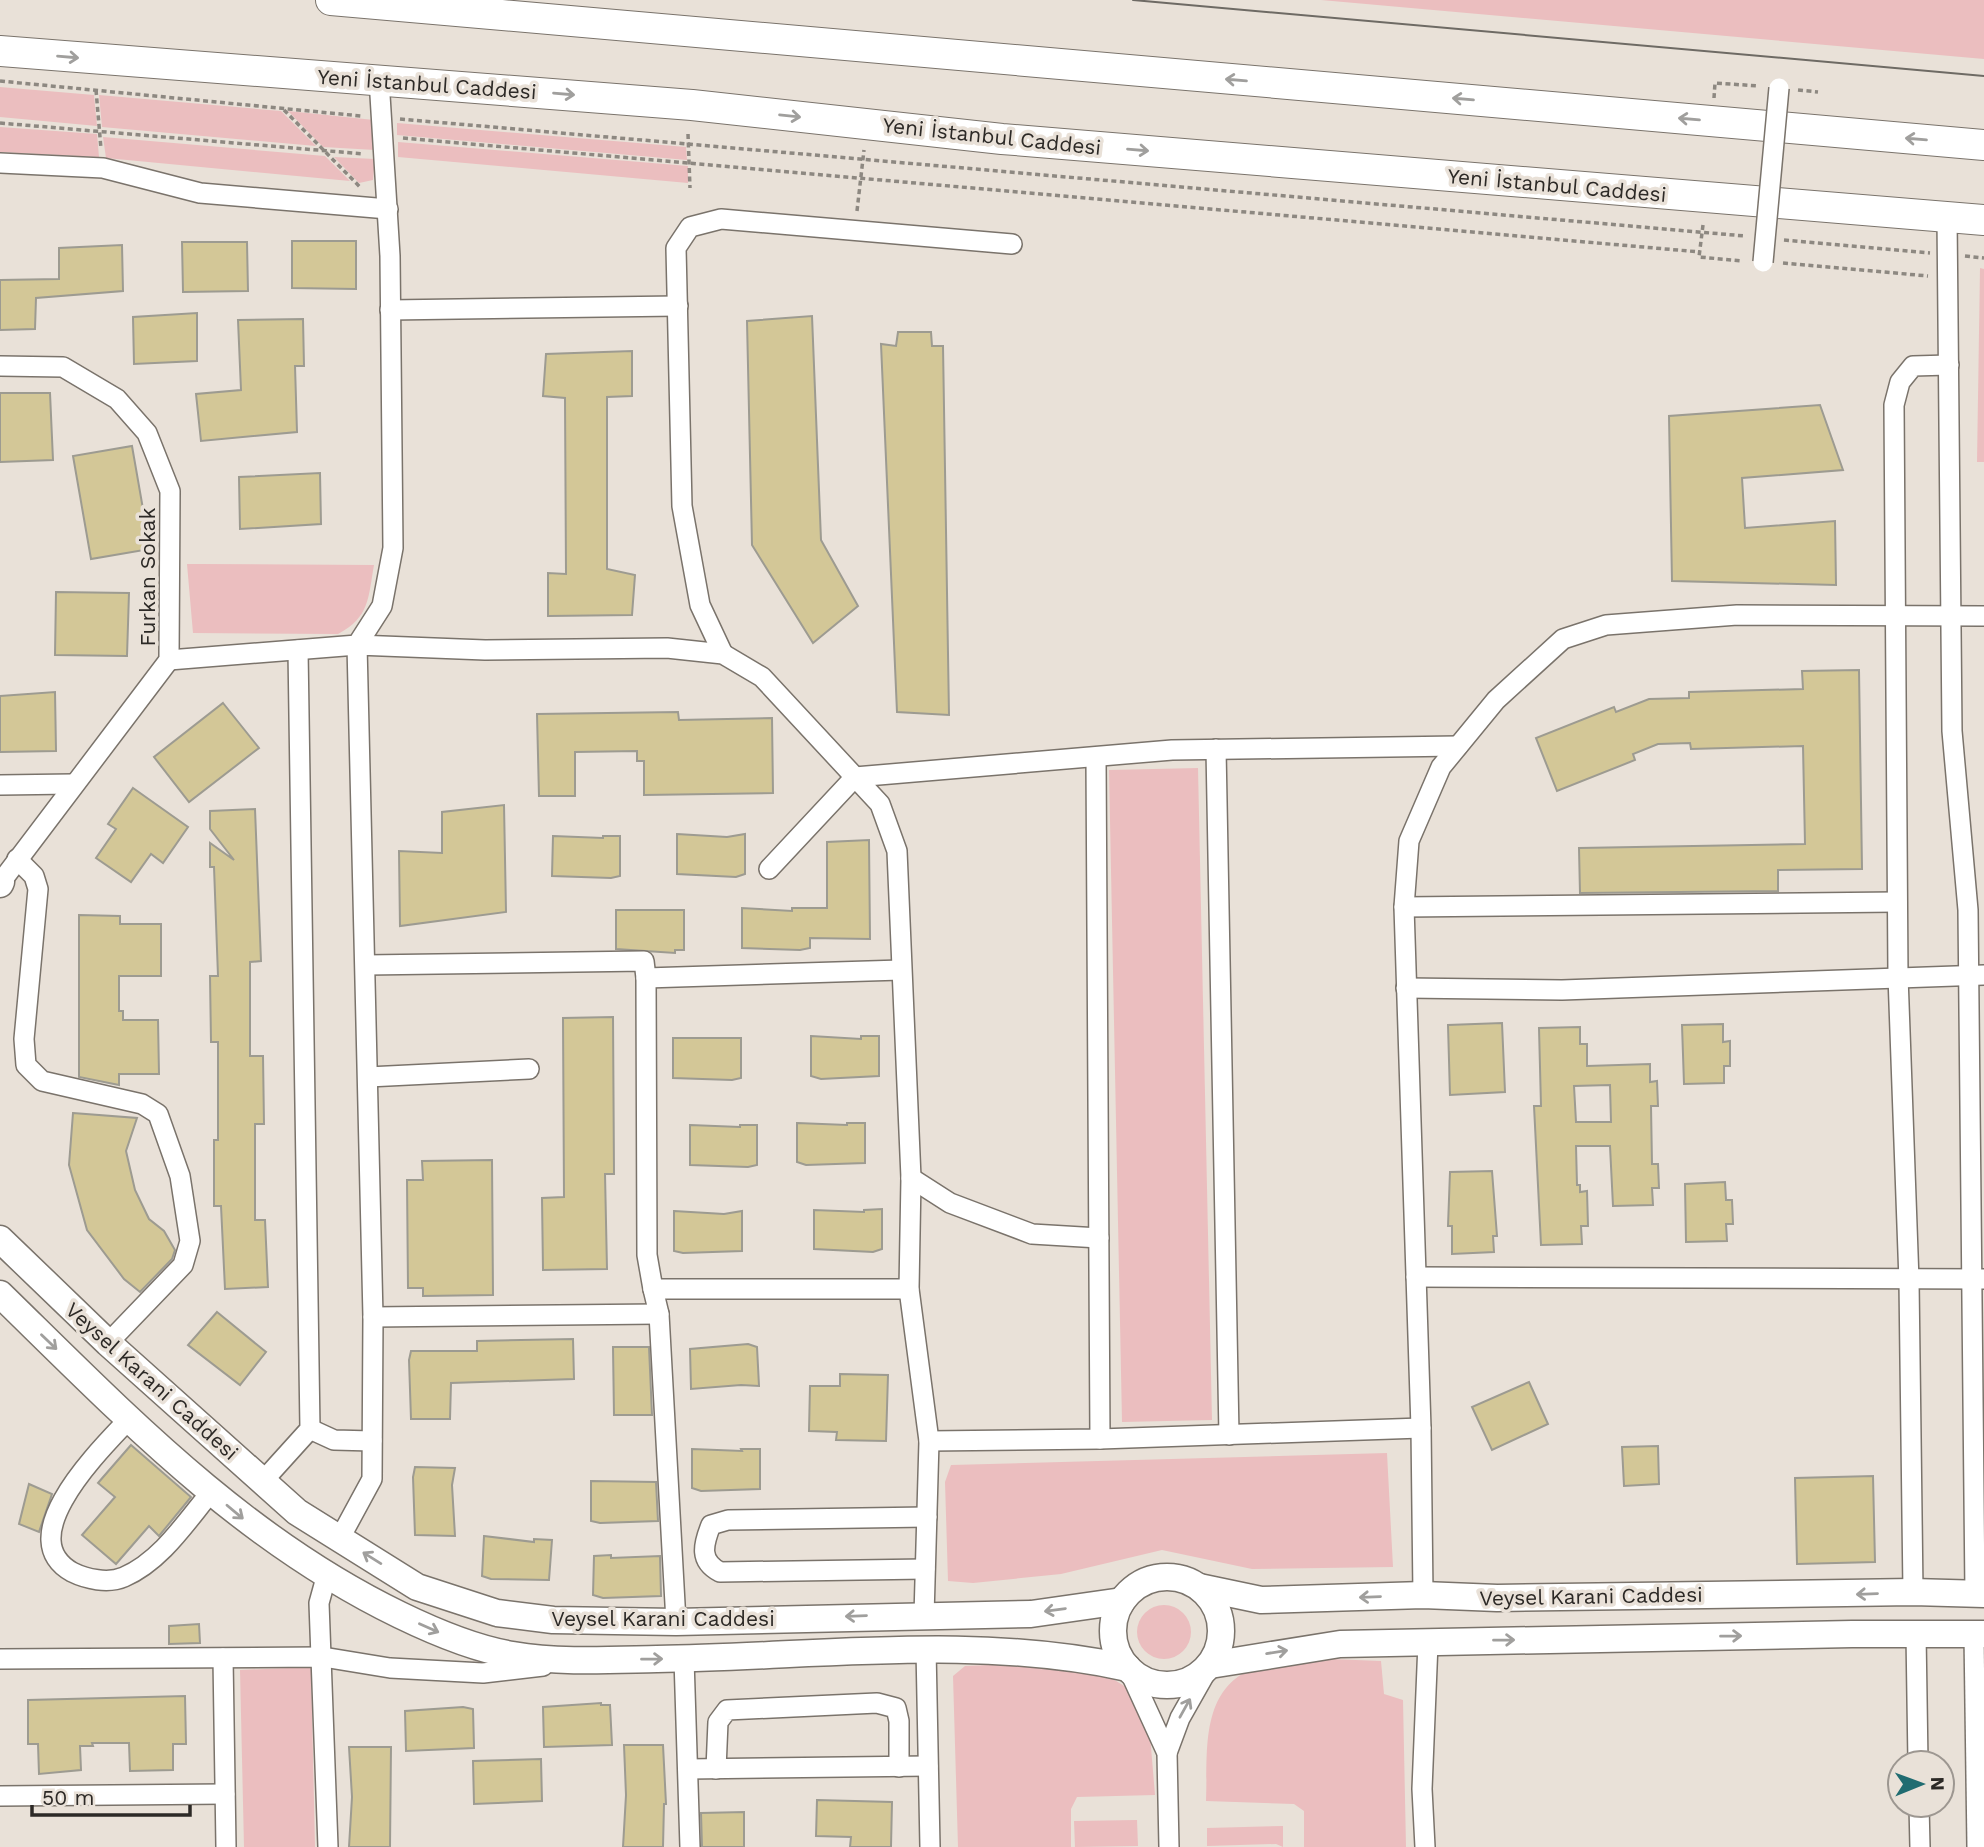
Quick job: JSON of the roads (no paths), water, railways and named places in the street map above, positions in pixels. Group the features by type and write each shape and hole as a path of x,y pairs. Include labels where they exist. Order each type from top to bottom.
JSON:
{"highway":[{"path":"331,0 1984,145"},
{"name":"Yeni İstanbul Caddesi","path":"0,51 692,105 1016,140 1984,220"}],"main road":[{"name":"Veysel Karani Caddesi","path":"0,1239 108,1343 297,1512 417,1587 497,1613 579,1621 676,1622 1031,1614 1122,1601"},
{"name":"Veysel Karani Caddesi","path":"0,1294 129,1419 263,1535 366,1599 435,1631 512,1655 595,1660 926,1649 987,1650 1128,1668"},
{"path":"1166,1577 1183,1579 1199,1587 1215,1607 1221,1632 1218,1648 1210,1665 1196,1677 1179,1684 1160,1685 1143,1679 1128,1668 1118,1653 1113,1635 1115,1616 1122,1601 1134,1588 1150,1580 1166,1577"},
{"name":"Veysel Karani Caddesi","path":"1199,1587 1261,1600 1423,1595 1497,1598 1913,1592 1979,1594"},
{"name":"Veysel Karani Caddesi","path":"1210,1665 1340,1644 1979,1634"}],"street":[{"path":"340,1538 372,1479 373,1317 357,645 382,606 393,548 390,310 379,79"},
{"path":"1763,262 1779,88"},
{"path":"0,163 103,168 200,193 385,209"},
{"path":"1947,217 1952,731 1976,910 1979,1594"},
{"path":"723,654 700,604 682,506 676,248 690,227 721,219 1012,244"},
{"path":"390,310 678,306"},
{"path":"1913,1592 1909,1281 1898,976 1894,405 1900,382 1913,366 1949,365"},
{"name":"Furkan Sokak","path":"0,366 62,367 117,398 147,433 170,491 169,660 0,883"},
{"path":"1423,1595 1421,1428 1404,907 1409,841 1441,767 1496,700 1563,639 1606,625 1737,615 1984,616"},
{"path":"169,660 357,645 485,650 667,648 723,654 762,677 880,804 897,850 911,1178 909,1289 929,1441 924,1616"},
{"path":"263,1481 310,1429 298,650"},
{"path":"769,869 856,777 1216,748 1458,747"},
{"path":"1216,748 1229,1435"},
{"path":"1096,758 1100,1439"},
{"path":"0,785 73,784"},
{"path":"18,859 34,876 38,889 24,1040 26,1065 42,1081 142,1104 158,1114 180,1176 190,1241 183,1265 108,1343"},
{"path":"1404,907 1897,902"},
{"path":"366,965 644,961 647,1255 659,1314 676,1622"},
{"path":"646,978 901,970"},
{"path":"1406,988 1562,990 1976,975"},
{"path":"368,1077 529,1069"},
{"path":"911,1178 950,1203 1032,1234 1099,1238"},
{"path":"1416,1276 1909,1281 1978,1279"},
{"path":"653,1289 909,1289"},
{"path":"373,1317 659,1314"},
{"path":"129,1419 78,1473 54,1517 51,1538 54,1554 64,1567 82,1577 122,1578 158,1554 211,1492"},
{"path":"929,1441 1100,1439 1421,1428"},
{"path":"310,1429 334,1440 372,1441"},
{"path":"925,1569 720,1572 709,1566 704,1559 704,1541 711,1525 728,1520 927,1517"},
{"path":"327,1574 319,1603 328,1847"},
{"path":"1916,1634 1918,1749"},
{"path":"1977,1847 1979,1634"},
{"path":"1425,1847 1422,1789 1427,1643"},
{"path":"926,1649 930,1847"},
{"path":"0,1659 323,1657 390,1668 484,1673 595,1660"},
{"path":"223,1658 226,1847"},
{"path":"684,1659 690,1847"},
{"path":"1169,1847 1167,1753 1180,1718 1210,1665"},
{"path":"1128,1668 1167,1753"},
{"path":"716,1769 718,1722 727,1710 877,1703 896,1708 900,1721 899,1767"},
{"path":"688,1769 929,1766"},
{"path":"0,1796 225,1794"},
{"path":"1919,1819 1920,1847"}],"tram line":[{"path":"1133,0 1984,76"}]}
